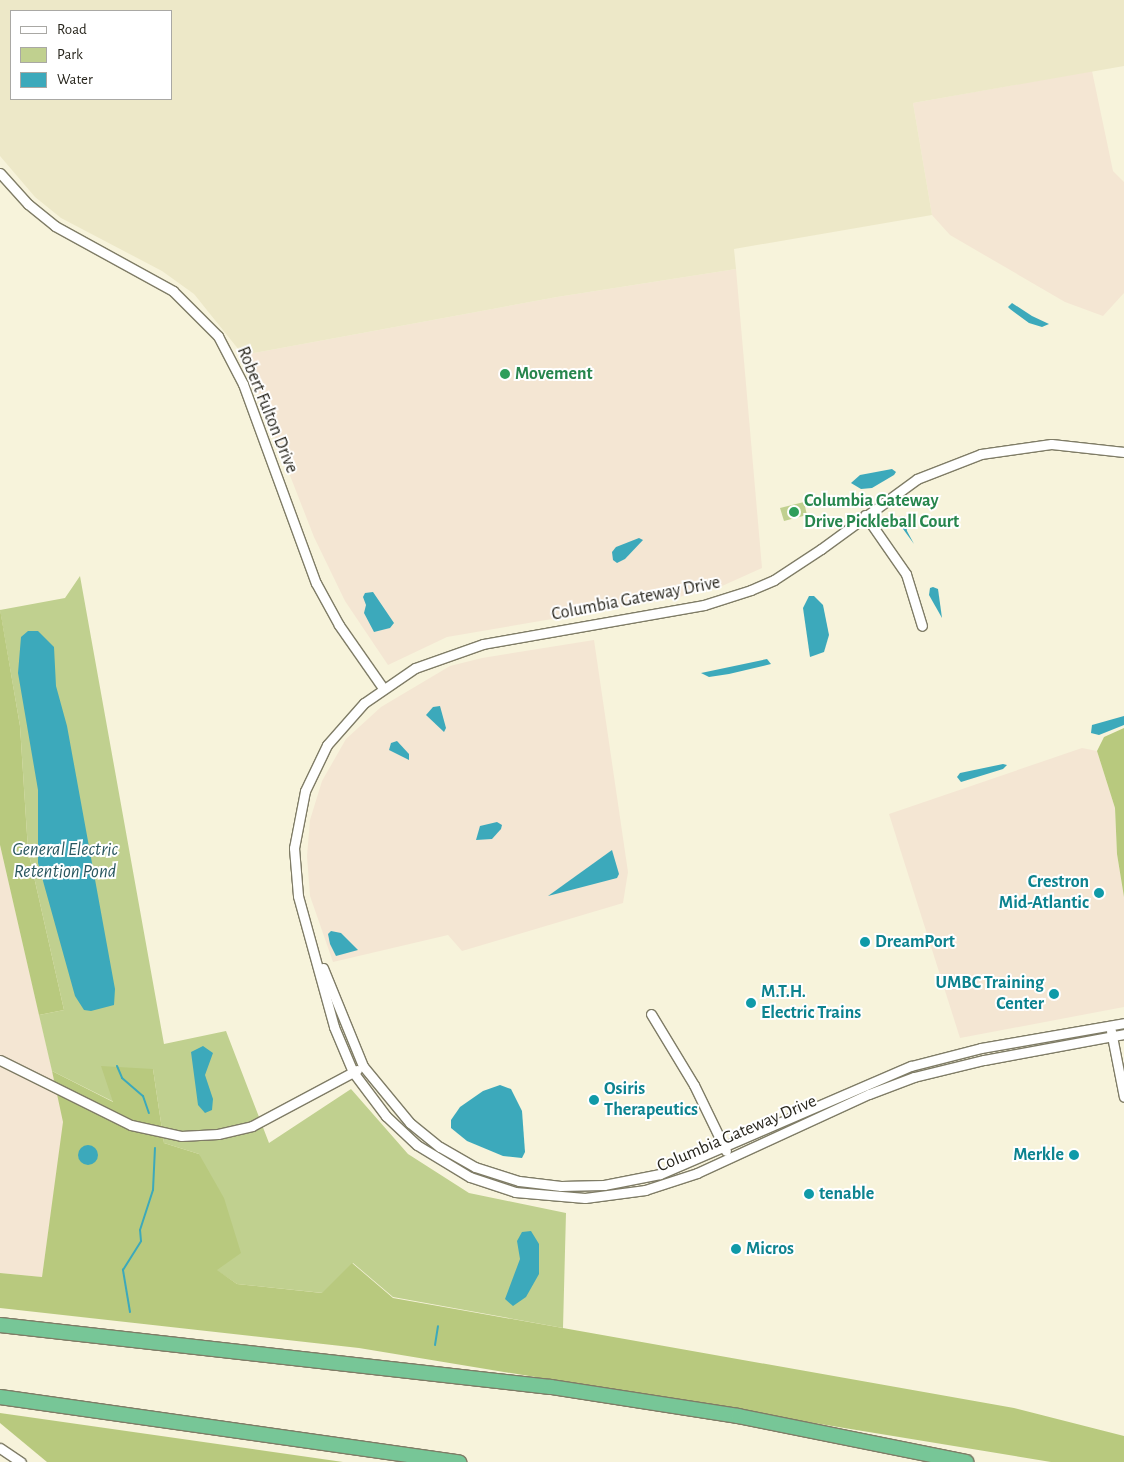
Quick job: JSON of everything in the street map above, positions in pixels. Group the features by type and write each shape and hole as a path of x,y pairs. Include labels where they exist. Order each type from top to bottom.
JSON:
{"highway":[{"path":"0,1325 551,1387 738,1416 966,1462"},
{"path":"0,1397 460,1462"}],"street":[{"name":"Robert Fulton Drive","path":"0,173 28,204 55,226 173,291 218,336 242,384 316,583 340,625 383,688"},
{"name":"Columbia Gateway Drive","path":"1124,452 1051,444 1005,448 939,468 899,490 794,568 732,597 680,610 462,649 415,668 383,688 336,732 318,759 304,791 294,848 295,879 303,916 334,1027 353,1072 386,1116 417,1145 470,1177 515,1192 560,1198 625,1194 664,1185 730,1158 869,1094 914,1077 984,1060 1124,1034"},
{"path":"865,515 906,574 922,626"},
{"name":"Columbia Gateway Drive","path":"303,916 363,1066 394,1108 424,1136 475,1167 519,1181 561,1186 623,1182 660,1174 725,1147 866,1083 912,1066 981,1048 1124,1023"},
{"path":"651,1014 694,1084 730,1158"},
{"path":"1110,1025 1124,1098"},
{"path":"0,1060 131,1125 181,1136 218,1134 252,1126 363,1066"},
{"path":"0,1448 21,1462"}],"shaded area":[{"path":"0,0 1124,0 1124,66 913,103 932,215 734,249 736,269 557,297 243,355 194,294 162,271 61,218 35,197 0,156"},
{"path":"1092,71 1113,171 1124,182 1124,293 1103,316 1065,302 950,235 932,215 913,103"},
{"path":"736,269 762,568 722,586 675,598 447,637 388,665 345,601 314,537 243,355 557,297"},
{"path":"594,640 628,872 623,903 462,951 448,935 333,962 310,896 307,856 310,820 322,781 346,739 381,707 450,666 482,658"},
{"path":"1082,748 1097,751 1115,808 1117,854 1124,897 1124,1007 960,1038 889,814"},
{"path":"0,845 64,1122 42,1277 0,1273"}],"green space":[{"name":"Columbia Gateway Drive Pickleball Court","path":"804,502 807,515 784,521 780,508"},
{"path":"80,576 164,1044 226,1031 269,1143 351,1089 408,1154 469,1193 566,1213 563,1328 393,1297 353,1263 323,1293 237,1284 216,1270 199,1154 164,1143 153,1069 114,1102 52,1071 39,1015 64,1010 28,850 20,726 0,610 65,598"},
{"path":"0,609 20,726 28,850 64,1010 39,1015 0,845"},
{"path":"1124,728 1124,897 1117,854 1115,808 1097,751 1104,737"},
{"path":"101,1066 153,1069 164,1143 199,1154 224,1198 241,1253 217,1270 237,1284 322,1293 352,1263 393,1298 1014,1408 1124,1436 1124,1462 1051,1462 359,1348 0,1308 0,1273 42,1277 63,1122 52,1071 113,1102"},
{"path":"0,1413 343,1462 47,1462 0,1423"}],"water":[{"path":"1012,303 1049,324 1042,327 1029,323 1008,307"},
{"path":"892,469 896,472 894,475 872,488 861,489 851,483 860,475"},
{"path":"905,516 907,531 914,544 898,522 899,517"},
{"path":"639,538 643,540 625,559 617,563 613,560 612,552 616,547"},
{"path":"930,588 938,589 942,618 929,595"},
{"path":"373,592 394,623 390,628 374,632 364,613 366,605 363,597 365,593"},
{"path":"809,596 814,596 823,605 829,635 824,652 810,657 803,608"},
{"name":"General Electric Retention Pond","path":"28,631 38,631 54,647 56,686 67,726 115,989 114,1005 91,1011 84,1010 75,996 38,863 38,790 18,673 21,637"},
{"path":"767,659 771,664 729,674 709,677 701,673"},
{"path":"440,706 446,728 444,732 426,715 433,707"},
{"path":"1124,716 1124,725 1099,735 1091,733 1092,725"},
{"path":"397,741 409,754 409,760 389,750 391,743"},
{"path":"1003,764 1007,765 1003,769 961,782 957,777 960,773"},
{"path":"497,822 502,825 501,829 492,839 476,840 480,826"},
{"path":"612,850 619,874 617,878 548,896"},
{"path":"331,931 341,933 358,950 336,956 330,944 328,934"},
{"path":"203,1046 213,1053 205,1075 213,1099 212,1110 205,1113 198,1105 191,1052"},
{"path":"500,1085 511,1089 522,1111 525,1152 522,1158 503,1156 467,1141 451,1128 451,1120 460,1107 483,1091"},
{"path":"84,1145 92,1145 98,1151 98,1159 92,1165 84,1165 78,1159 78,1151"},
{"path":"531,1231 539,1244 539,1274 526,1297 513,1306 505,1299 520,1259 517,1241 522,1232"}],"waterway":[{"path":"117,1066 122,1078 143,1096 149,1113"},
{"path":"130,1312 123,1270 141,1241 140,1230 153,1190 155,1148"},
{"path":"435,1345 438,1326"}],"place":[{"name":"Movement","path":"505,374"},
{"name":"Columbia Gateway Drive Pickleball Court","path":"794,512"},
{"name":"Crestron Mid-Atlantic","path":"1099,893"},
{"name":"DreamPort","path":"865,942"},
{"name":"UMBC Training Center","path":"1054,994"},
{"name":"M.T.H. Electric Trains","path":"751,1003"},
{"name":"Osiris Therapeutics","path":"594,1100"},
{"name":"Merkle","path":"1074,1155"},
{"name":"tenable","path":"809,1194"},
{"name":"Micros","path":"736,1249"}]}
